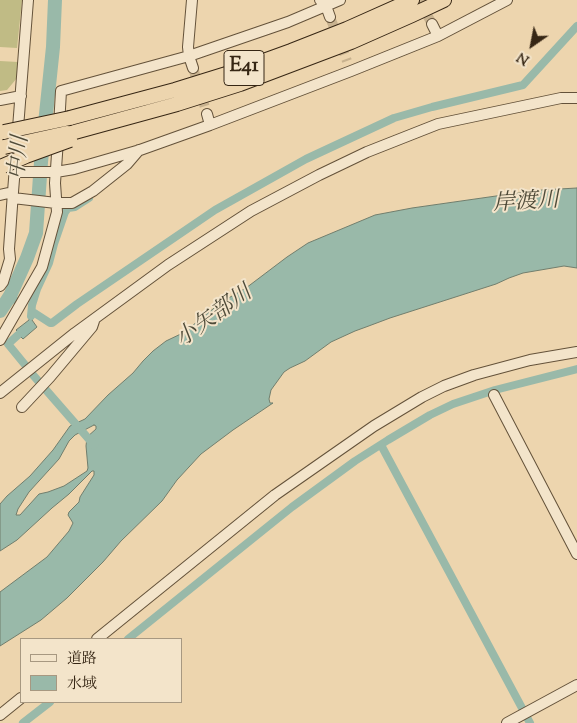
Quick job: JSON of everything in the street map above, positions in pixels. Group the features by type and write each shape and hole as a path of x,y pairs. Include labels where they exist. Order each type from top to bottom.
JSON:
{"highway":[{"name":"E41","path":"1,132 70,118 175,90 241,69 347,29 412,0"},
{"name":"E41","path":"70,136 146,118 240,84 351,42 444,0"},
{"path":"2,148 70,136"},
{"path":"6,169 26,156 70,136"}],"street":[{"path":"0,286 10,259 13,195 6,169 21,96 28,0"},
{"path":"192,0 188,47 193,68"},
{"path":"0,340 42,267 57,212 52,202 61,91 189,56 288,22 323,3 340,0"},
{"path":"6,169 54,172 74,169 140,150 210,125 349,66 438,36 507,0"},
{"path":"323,3 330,17"},
{"path":"432,24 438,36"},
{"path":"0,100 21,96"},
{"path":"0,393 75,333 168,265 250,211 319,175 367,152 438,124 561,98 577,98"},
{"path":"206,114 210,125"},
{"path":"0,195 13,195 32,201 72,203 93,190 126,164 140,150"},
{"path":"0,265 10,259"},
{"path":"22,407 92,327 96,318"},
{"path":"98,638 275,494 374,426 422,397 474,375 530,360 577,352"},
{"path":"494,396 577,554"},
{"path":"507,723 577,686"},
{"path":"0,715 20,699"}],"shaded area":[{"path":"0,0 22,0 17,48 0,47"},
{"path":"0,61 18,62 17,78 7,90 0,91"}],"water":[{"path":"577,188 577,268 564,266 523,273 496,284 390,318 331,342 305,361 290,368 284,372 271,390 269,399 270,403 273,403 201,454 177,480 162,501 67,598 41,620 0,646 0,592 47,557 69,531 73,523 68,515 69,512 79,502 80,497 94,475 94,471 17,540 0,551 0,504 30,476 53,450 70,426 85,419 153,351 166,341 185,332 225,300 246,288 308,243 375,215 542,190","holes":["94,425 96,429 87,437 87,471 64,486 39,494 20,515 16,515 29,492 59,459 69,441 75,435"]},
{"path":"30,315 33,316 32,320 37,327 23,339 16,330 29,320"}],"waterway":[{"name":"中川","path":"0,311 10,296 36,233 53,47 55,0"},
{"path":"33,312 52,323 215,210 306,159 394,118 523,85 577,26"},
{"path":"31,316 37,289 49,263 65,212 68,208 75,207 89,198"},
{"name":"中川","path":"10,296 15,300"},
{"path":"18,335 8,344 26,366"},
{"path":"129,638 292,507 355,461 388,440 430,415 453,404 495,390 577,369"},
{"path":"33,375 94,445"},
{"path":"381,445 530,723"},
{"path":"23,723 49,703"}],"tunnel":[{"path":"419,0 432,24"},
{"path":"330,17 347,61"},
{"path":"193,68 207,114"}],"water label":[{"name":"岸渡川","path":"526,204"},
{"name":"小矢部川","path":"215,318"}]}
